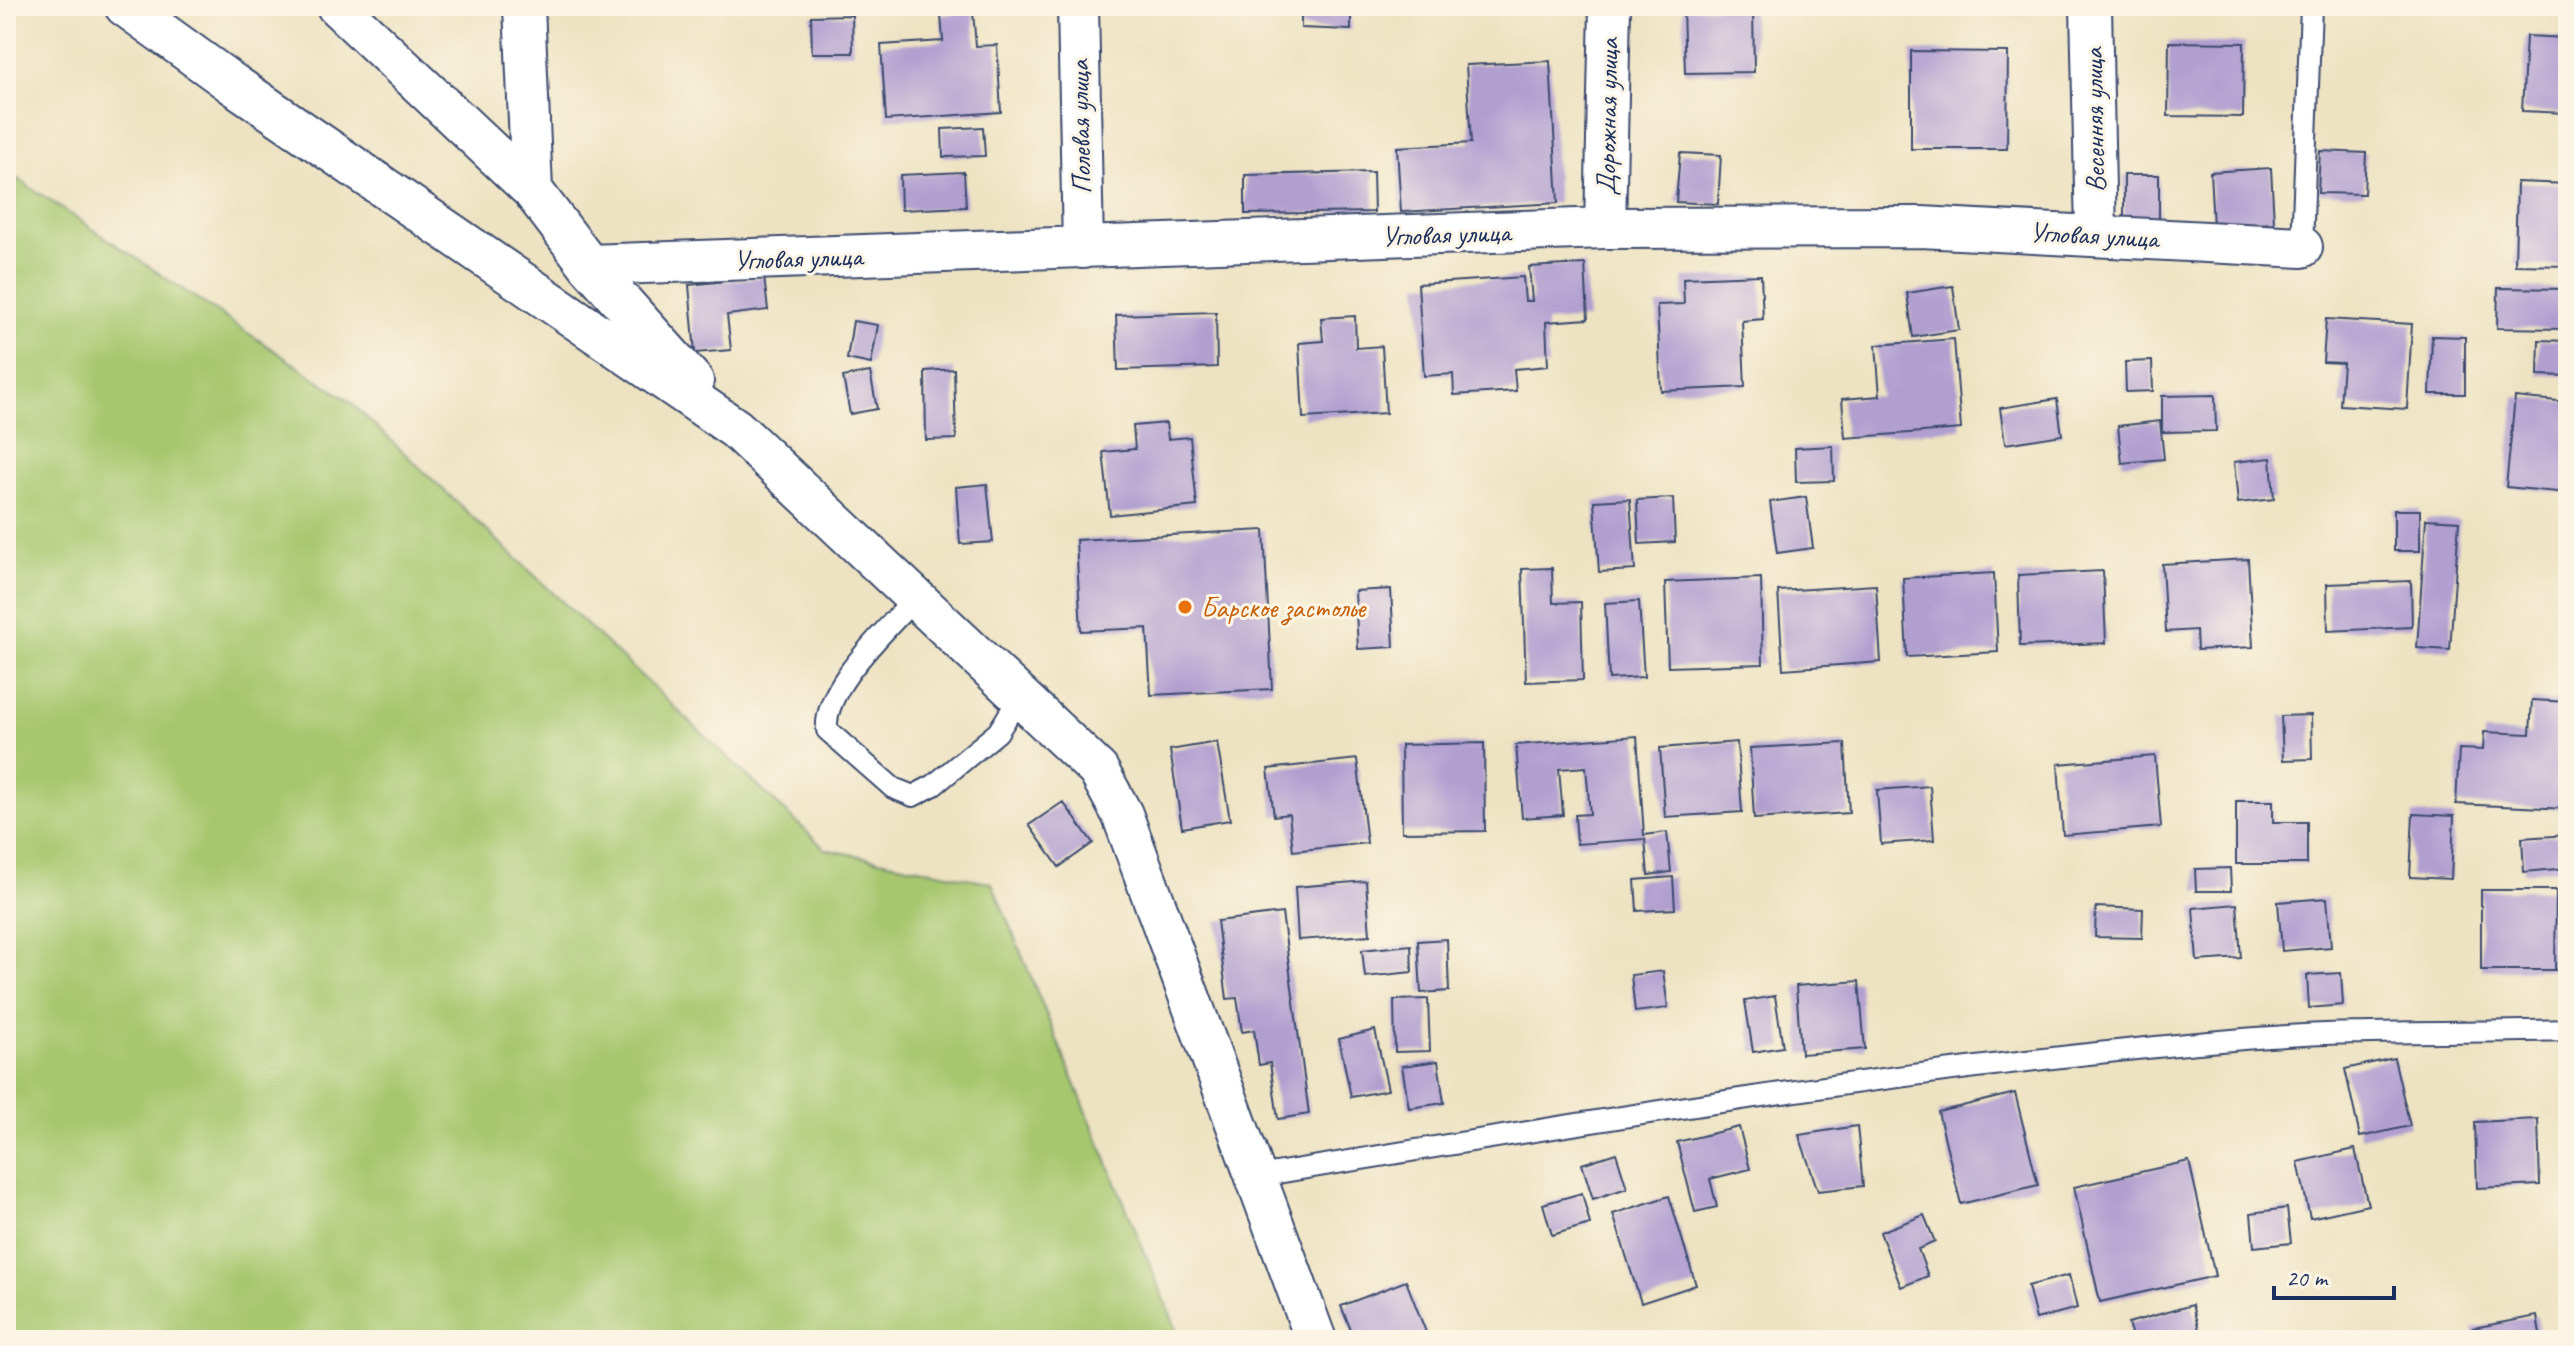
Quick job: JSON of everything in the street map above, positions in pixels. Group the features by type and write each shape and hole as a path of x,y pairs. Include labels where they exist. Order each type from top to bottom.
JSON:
{"street":[{"path":"125,6 233,84 736,429"},
{"path":"337,6 532,190 589,265 736,429 1098,770 1122,814 1316,1340"},
{"path":"524,6 532,190"},
{"name":"Полевая улица","path":"1078,6 1083,248"},
{"name":"Дорожная улица","path":"1605,228 1610,6"},
{"name":"Весенняя улица","path":"2091,6 2096,235"},
{"name":"Угловая улица","path":"589,265 1605,228 1921,227 2302,247"}],"lane":[{"path":"2302,247 2311,6"},
{"path":"915,598 834,693 825,714 827,730 893,788 913,796 934,785 998,732 1021,695"},
{"path":"1258,1176 1735,1097 1946,1071 2246,1039 2568,1030"}],"green space":[{"path":"6,171 348,400 825,849 992,883 1181,1340 6,1340"}],"building":[{"path":"1301,6 1351,6 1351,30 1301,28"},
{"path":"1753,7 1754,72 1685,73 1683,8"},
{"path":"973,12 976,46 997,45 1001,112 886,120 881,45 943,41 941,15"},
{"path":"852,15 853,53 812,53 811,16"},
{"path":"2526,36 2568,38 2568,113 2522,111"},
{"path":"2169,42 2244,43 2243,117 2168,116"},
{"path":"1911,51 2008,52 2007,149 1911,149"},
{"path":"1550,61 1558,203 1401,212 1397,147 1471,143 1466,65"},
{"path":"983,127 985,156 943,157 942,129"},
{"path":"2320,151 2366,153 2364,194 2318,193"},
{"path":"1680,153 1721,155 1718,204 1676,202"},
{"path":"2271,168 2274,223 2213,227 2210,172"},
{"path":"964,172 966,207 901,210 900,175"},
{"path":"1373,172 1374,212 1245,214 1245,175"},
{"path":"2124,175 2159,175 2159,225 2124,225"},
{"path":"2517,182 2568,184 2568,266 2515,265"},
{"path":"1585,264 1588,319 1546,322 1548,366 1514,369 1516,391 1454,395 1453,374 1424,376 1418,284 1523,277 1525,301 1532,301 1529,267"},
{"path":"1761,275 1763,319 1742,321 1745,387 1661,391 1657,305 1684,304 1683,278"},
{"path":"764,277 768,310 727,315 731,350 695,353 689,285"},
{"path":"1953,286 1959,330 1913,337 1907,293"},
{"path":"2498,288 2568,289 2568,329 2497,328"},
{"path":"1216,312 1217,367 1118,370 1116,315"},
{"path":"1355,316 1356,348 1382,346 1386,413 1303,418 1299,343 1323,341 1321,318"},
{"path":"2326,319 2412,324 2407,409 2340,405 2343,363 2323,362"},
{"path":"853,321 878,325 871,364 847,359"},
{"path":"2432,336 2465,337 2465,394 2430,394"},
{"path":"1954,339 1961,429 1845,438 1842,399 1880,396 1876,345"},
{"path":"2539,340 2568,341 2568,376 2538,375"},
{"path":"2152,361 2153,391 2126,392 2125,362"},
{"path":"954,369 956,439 926,440 925,371"},
{"path":"870,372 877,409 850,414 843,377"},
{"path":"2215,395 2216,431 2162,432 2162,396"},
{"path":"2515,397 2568,402 2568,493 2506,487"},
{"path":"2057,399 2062,435 2005,444 2000,408"},
{"path":"2160,421 2164,459 2122,463 2118,426"},
{"path":"1166,423 1168,439 1190,437 1197,506 1110,515 1103,452 1135,449 1133,426"},
{"path":"1833,446 1834,481 1796,482 1795,448"},
{"path":"2271,458 2274,499 2238,503 2234,462"},
{"path":"987,484 993,542 960,544 956,487"},
{"path":"1806,497 1813,548 1777,553 1770,502"},
{"path":"1673,498 1675,542 1639,544 1637,500"},
{"path":"1630,499 1635,570 1599,572 1594,501"},
{"path":"2394,510 2420,510 2420,551 2394,551"},
{"path":"2426,519 2459,521 2450,650 2417,648"},
{"path":"1264,530 1272,689 1151,695 1147,628 1081,631 1076,540"},
{"path":"2248,559 2253,647 2197,650 2196,630 2166,632 2162,564"},
{"path":"1552,568 1553,603 1581,602 1583,680 1526,682 1522,569"},
{"path":"2103,571 2106,643 2020,646 2018,575"},
{"path":"1994,573 1998,652 1907,657 1903,578"},
{"path":"1761,578 1763,664 1668,667 1665,582"},
{"path":"2411,581 2412,627 2328,631 2327,584"},
{"path":"1876,585 1881,662 1783,669 1778,591"},
{"path":"1391,589 1394,647 1358,649 1355,591"},
{"path":"1639,601 1644,677 1609,679 1605,603"},
{"path":"2532,700 2568,702 2568,809 2456,804 2459,749 2483,750 2484,732 2530,734"},
{"path":"2311,715 2312,759 2283,760 2281,716"},
{"path":"1637,736 1644,835 1667,832 1671,872 1648,875 1645,839 1577,844 1575,815 1590,814 1586,767 1559,769 1563,815 1522,818 1516,745"},
{"path":"1217,742 1230,820 1182,828 1170,750"},
{"path":"1737,742 1742,812 1665,817 1660,748"},
{"path":"1484,743 1485,831 1402,832 1401,745"},
{"path":"1845,743 1849,813 1754,819 1750,748"},
{"path":"2155,756 2161,827 2063,835 2058,764"},
{"path":"1357,759 1367,843 1293,851 1289,814 1274,816 1268,769"},
{"path":"1930,786 1934,840 1881,844 1877,790"},
{"path":"2236,801 2273,801 2273,822 2307,822 2307,864 2236,864"},
{"path":"1063,802 1093,843 1059,867 1029,825"},
{"path":"2413,814 2454,816 2451,879 2410,877"},
{"path":"2568,835 2568,868 2524,872 2522,838"},
{"path":"2230,868 2231,891 2196,891 2195,869"},
{"path":"1673,877 1675,909 1637,911 1635,880"},
{"path":"1366,881 1370,935 1298,940 1295,887"},
{"path":"2481,890 2556,890 2555,970 2481,970"},
{"path":"2327,898 2331,947 2282,951 2278,902"},
{"path":"2237,904 2241,958 2197,961 2193,908"},
{"path":"2096,907 2143,909 2142,938 2095,937"},
{"path":"1282,913 1309,1114 1278,1119 1270,1063 1259,1065 1254,1030 1242,1032 1237,998 1227,999 1217,921"},
{"path":"1447,939 1449,991 1421,993 1418,941"},
{"path":"1411,945 1412,972 1365,977 1362,950"},
{"path":"1663,971 1668,1008 1635,1012 1631,975"},
{"path":"2341,973 2343,1005 2309,1008 2307,975"},
{"path":"1859,981 1865,1049 1801,1054 1796,986"},
{"path":"1775,996 1783,1047 1753,1052 1745,1001"},
{"path":"1428,999 1430,1051 1395,1052 1394,1000"},
{"path":"1375,1030 1388,1090 1351,1097 1339,1039"},
{"path":"2394,1058 2410,1126 2360,1137 2345,1069"},
{"path":"1438,1061 1444,1103 1409,1108 1402,1066"},
{"path":"2015,1093 2038,1185 1961,1204 1938,1112"},
{"path":"2538,1119 2540,1185 2477,1188 2475,1122"},
{"path":"1857,1126 1863,1186 1818,1191 1799,1135"},
{"path":"1739,1127 1750,1169 1710,1179 1717,1207 1695,1212 1677,1142"},
{"path":"2355,1149 2368,1205 2310,1218 2298,1162"},
{"path":"1616,1153 1627,1188 1593,1199 1582,1164"},
{"path":"2189,1161 2215,1276 2100,1302 2074,1187"},
{"path":"1582,1193 1590,1224 1552,1235 1543,1204"},
{"path":"1669,1196 1696,1285 1641,1303 1613,1214"},
{"path":"2287,1208 2291,1243 2254,1247 2251,1213"},
{"path":"1924,1215 1935,1242 1918,1249 1928,1276 1901,1287 1880,1232"},
{"path":"2069,1275 2077,1308 2036,1319 2028,1286"},
{"path":"1406,1281 1429,1340 1355,1340 1341,1306"},
{"path":"2192,1305 2200,1333 2176,1340 2133,1340 2128,1323"},
{"path":"2537,1316 2541,1340 2476,1340 2473,1328"}],"place":[{"name":"Барское застолье","path":"1185,607"}]}
